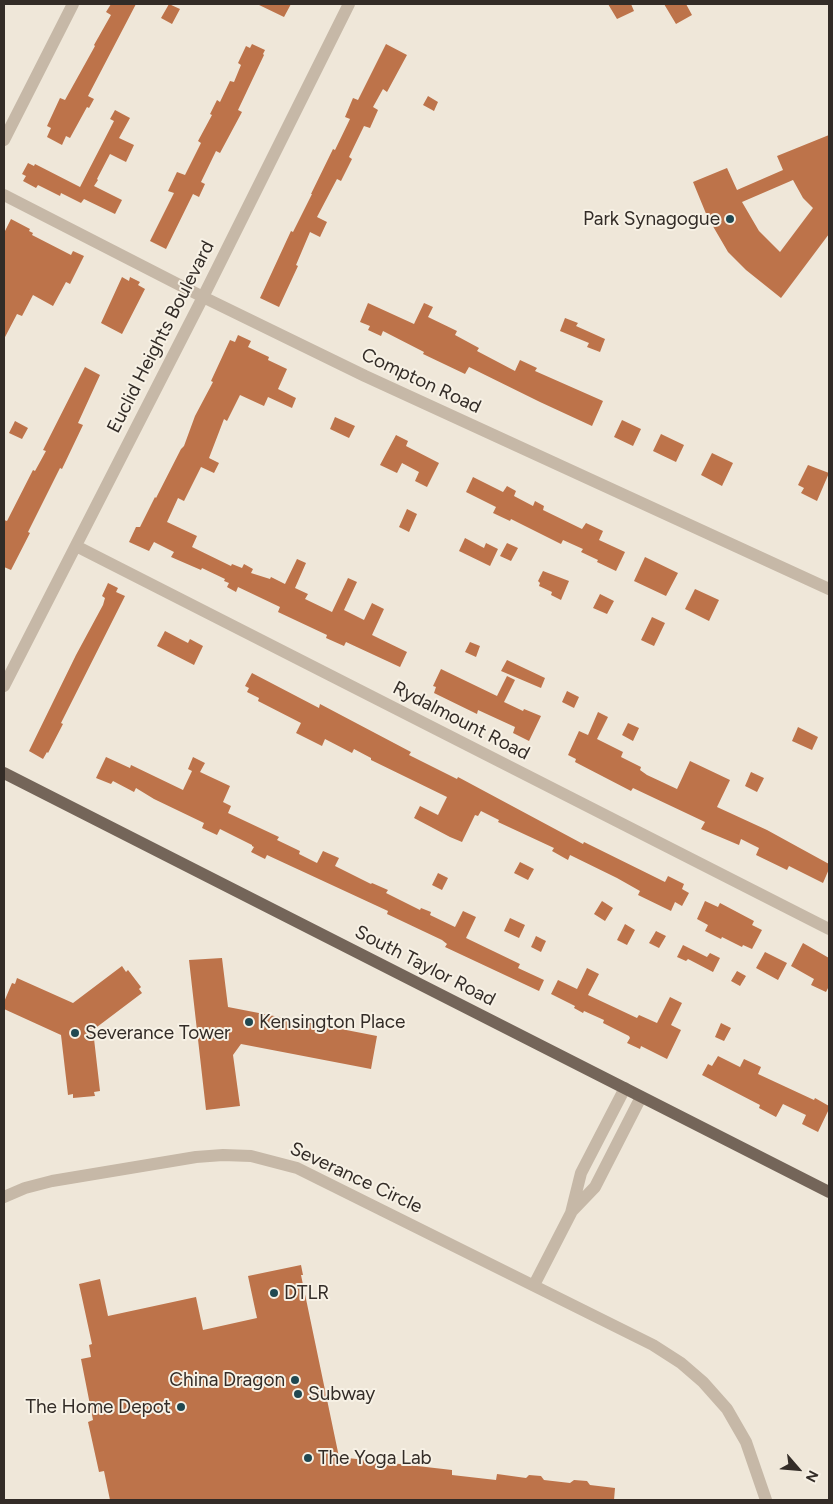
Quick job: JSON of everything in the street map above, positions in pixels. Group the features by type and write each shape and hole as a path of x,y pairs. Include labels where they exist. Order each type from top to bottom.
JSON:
{"main road":[{"name":"South Taylor Road","path":"4,773 829,1192"}],"street":[{"path":"4,140 73,4"},
{"name":"Euclid Heights Boulevard","path":"4,686 203,297 349,4"},
{"name":"Compton Road","path":"4,195 203,297 365,376 829,589"},
{"name":"Rydalmount Road","path":"76,546 829,929"},
{"path":"534,1285 570,1213 581,1173 624,1088"},
{"path":"570,1213 595,1187 641,1097"},
{"name":"Severance Circle","path":"4,1197 25,1188 52,1181 196,1157 251,1156 297,1168 654,1345 681,1364 703,1382 727,1408 751,1454 766,1500"}],"building":[{"path":"111,4 136,4 88,96 94,99 89,108 87,107 70,138 66,136 62,145 47,137 51,128 47,126 60,98 65,100 95,46 111,15 106,12"},
{"path":"169,4 180,9 172,24 161,18"},
{"path":"257,4 291,4 284,17"},
{"path":"608,4 631,4 634,11 617,19"},
{"path":"664,4 686,4 692,15 676,24"},
{"path":"252,44 265,50 238,110 242,112 220,153 216,151 201,182 205,184 199,197 193,194 166,249 150,241 174,193 168,191 177,172 185,175 201,143 198,141 212,115 210,114 217,100 220,102 230,81 234,82 241,65 238,63 246,46 250,48"},
{"path":"386,44 407,55 387,92 383,89 373,107 378,110 370,128 364,126 349,157 352,159 341,181 337,179 317,217 327,222 320,237 310,232 296,265 298,266 279,307 260,298 291,231 293,232 333,149 335,150 350,119 345,117 353,98 358,100"},
{"path":"428,96 438,102 434,111 423,105"},
{"path":"115,110 130,118 119,138 134,145 126,162 110,154 94,186 122,200 115,214 84,199 81,203 61,193 60,196 38,185 36,188 23,181 26,176 22,174 28,163 34,166 35,164 80,187 114,121 110,119"},
{"name":"Park Synagogue","path":"829,135 829,234 781,298 746,270 728,252 707,216 693,182 727,168 737,190 783,170 777,156","holes":["793,180 803,198 813,208 780,252 759,231 742,202"]},
{"path":"11,219 30,229 29,231 33,233 32,235 71,255 73,251 84,256 70,284 66,282 53,306 33,295 22,316 17,314 4,339 4,233"},
{"path":"122,277 129,281 130,277 140,282 138,285 145,289 122,334 101,323"},
{"path":"368,303 414,324 424,303 433,307 428,317 457,331 455,335 479,348 477,351 515,371 520,360 537,368 535,371 603,401 592,426 469,367 465,374 423,354 424,352 383,331 381,336 368,330 370,326 360,322"},
{"path":"565,318 578,323 576,326 605,339 600,352 587,347 589,343 560,331"},
{"path":"238,335 251,341 248,347 269,357 268,360 287,369 278,389 296,398 292,408 268,397 264,406 240,395 227,421 224,419 209,458 219,463 214,473 201,467 184,501 178,498 167,522 197,536 192,547 231,566 232,564 242,568 244,564 253,569 251,573 270,579 271,577 285,584 297,559 306,563 295,588 308,594 305,599 332,612 348,578 357,582 344,610 364,620 372,603 384,609 372,635 407,652 400,667 346,642 344,646 326,638 327,635 278,612 280,607 238,587 236,592 227,587 229,583 224,581 225,579 202,568 201,570 171,557 174,552 154,542 149,551 129,542 136,527 140,527 184,446 195,416 213,382 211,381 230,340 235,342"},
{"path":"85,367 100,375 78,423 83,425 28,532 30,533 11,570 4,567 4,520 7,521 33,470 35,471 46,451 43,450"},
{"path":"335,417 355,426 349,438 330,429"},
{"path":"622,420 641,429 633,446 614,437"},
{"path":"15,421 28,428 22,439 9,433"},
{"path":"661,434 684,445 676,462 653,451"},
{"path":"396,435 408,441 406,446 439,463 427,487 415,481 419,472 402,463 397,473 380,465"},
{"path":"712,453 733,463 722,486 701,475"},
{"path":"808,465 829,473 817,501 801,493 804,488 798,485"},
{"path":"473,477 503,492 507,486 516,491 514,496 533,506 535,501 544,506 543,510 582,529 586,523 603,531 599,540 625,552 616,571 581,552 583,549 563,540 561,544 511,519 510,521 493,513 496,507 466,492"},
{"path":"407,509 417,514 409,532 399,527"},
{"path":"465,538 484,548 486,543 498,549 490,566 459,551"},
{"path":"507,543 518,548 511,561 500,556"},
{"path":"645,557 678,573 666,596 634,581"},
{"path":"543,571 569,581 561,600 551,595 552,592 539,586 540,583 538,581"},
{"path":"108,583 118,588 116,592 125,596 61,723 63,724 43,759 29,751 103,605 105,598 102,596"},
{"path":"695,589 719,600 709,621 685,609"},
{"path":"600,594 614,601 607,614 593,608"},
{"path":"652,617 665,623 654,646 641,640"},
{"path":"165,631 188,643 190,639 203,646 194,665 157,646"},
{"path":"470,642 480,646 476,657 465,652"},
{"path":"507,660 545,678 541,688 501,671"},
{"path":"441,669 497,696 507,676 515,680 504,702 523,711 524,709 541,716 529,741 513,733 515,727 478,710 477,714 434,693 436,687 433,686"},
{"path":"252,673 319,708 320,704 411,752 409,755 457,779 458,777 583,844 584,842 665,882 668,876 684,884 682,889 689,893 682,906 675,902 671,911 638,895 640,891 617,878 570,855 568,860 552,851 554,848 498,822 499,820 481,811 478,816 475,815 462,842 450,837 414,818 420,806 438,815 447,797 371,760 371,758 354,749 352,753 325,739 322,746 296,733 301,723 258,701 259,698 247,692 249,688 245,686"},
{"path":"567,691 579,697 574,708 562,702"},
{"path":"598,712 608,717 597,739 623,752 621,757 641,767 640,770 647,775 677,789 690,761 730,780 717,807 767,830 829,864 829,869 823,883 789,866 787,870 756,855 759,848 741,839 739,845 701,829 705,822 633,788 631,791 575,762 576,759 568,755 579,731 588,735"},
{"path":"628,723 639,728 633,741 622,735"},
{"path":"798,727 818,737 812,750 792,741"},
{"path":"106,757 130,768 131,765 183,790 192,771 188,769 193,757 205,763 200,772 230,786 223,802 231,806 228,813 279,837 277,840 300,851 299,854 317,863 323,851 339,858 335,866 371,884 388,890 386,893 420,910 421,908 431,912 430,915 455,927 463,911 476,917 466,938 520,964 518,968 544,980 539,991 445,947 447,944 442,940 387,914 388,911 267,855 265,859 251,852 254,847 252,845 220,829 217,835 202,828 204,823 154,799 136,788 134,792 113,781 111,784 96,778"},
{"path":"751,772 764,778 757,792 745,786"},
{"path":"520,862 534,869 528,880 514,873"},
{"path":"438,873 448,878 442,890 432,885"},
{"path":"602,901 613,908 605,921 594,914"},
{"path":"705,901 718,907 720,903 754,921 752,925 762,930 752,949 743,945 742,947 722,937 721,939 705,931 708,925 697,919"},
{"path":"510,918 525,925 519,938 504,931"},
{"path":"625,924 635,930 627,945 617,940"},
{"path":"656,931 666,936 659,948 649,943"},
{"path":"536,936 546,941 541,952 531,947"},
{"path":"803,943 829,958 829,986 826,992 811,985 814,979 791,966"},
{"path":"683,945 707,957 710,953 720,958 713,972 688,959 686,961 677,957"},
{"path":"765,952 787,963 778,980 756,968"},
{"name":"Kensington Place","path":"222,958 228,1007 377,1036 371,1069 241,1044 233,1055 240,1106 206,1110 189,960"},
{"name":"Severance Tower","path":"122,966 126,972 128,970 141,987 139,989 142,993 93,1030 100,1091 94,1092 95,1096 73,1098 73,1094 68,1095 61,1035 4,1009 4,1002 12,983 15,984 17,978 73,1003"},
{"path":"587,968 599,974 588,995 637,1018 639,1015 657,1023 670,997 682,1003 671,1025 681,1030 667,1059 641,1046 640,1049 627,1043 630,1038 629,1036 603,1023 604,1020 584,1011 583,1013 574,1008 575,1006 551,994 558,980 577,989"},
{"path":"737,971 746,976 740,986 731,981"},
{"path":"721,1023 731,1028 724,1041 715,1037"},
{"path":"718,1056 740,1067 744,1059 761,1067 758,1074 814,1100 815,1098 829,1106 818,1132 802,1124 806,1115 783,1104 776,1117 759,1108 760,1105 702,1075 708,1064 712,1066"},
{"path":"301,1265 303,1275 301,1275 339,1457 452,1470 452,1475 496,1480 497,1474 526,1478 529,1475 541,1476 544,1480 570,1483 574,1480 587,1481 590,1485 615,1488 614,1500 110,1500 104,1471 99,1472 88,1422 93,1420 81,1359 91,1357 89,1345 92,1344 79,1284 100,1279 108,1316 196,1297 203,1330 257,1318 248,1276"}],"place":[{"name":"Park Synagogue","path":"730,219"},
{"name":"Kensington Place","path":"249,1022"},
{"name":"Severance Tower","path":"75,1033"},
{"name":"DTLR","path":"274,1293"},
{"name":"China Dragon","path":"295,1380"},
{"name":"Subway","path":"298,1394"},
{"name":"The Home Depot","path":"181,1407"},
{"name":"The Yoga Lab","path":"308,1458"}]}
